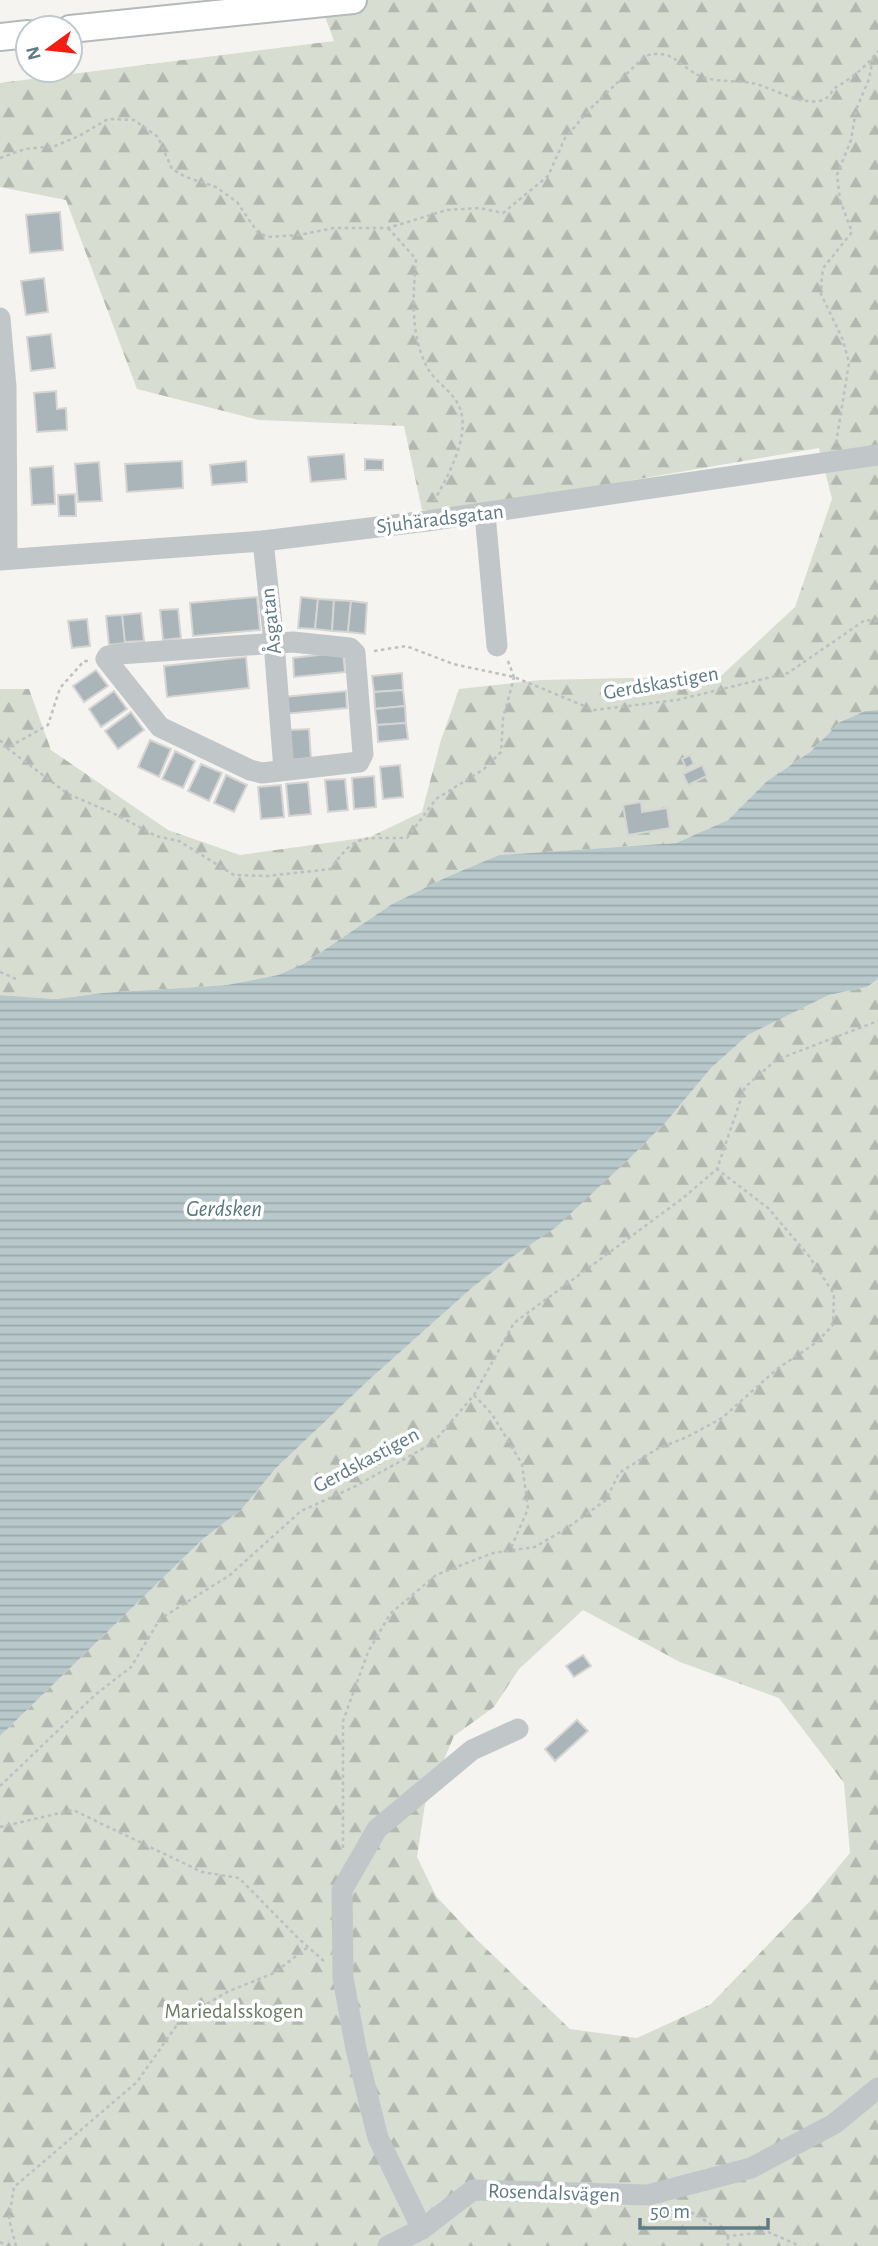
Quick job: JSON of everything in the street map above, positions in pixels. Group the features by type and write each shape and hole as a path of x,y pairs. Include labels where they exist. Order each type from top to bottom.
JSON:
{"main road":[{"path":"84,28 353,0"}],"street":[{"path":"0,318 6,387 4,560"},
{"name":"Sjuhäradsgatan","path":"4,560 263,541 485,514 878,455"},
{"path":"485,514 497,646"},
{"name":"Åsgatan","path":"263,541 284,770"},
{"path":"293,642 350,649 355,653 362,759 354,764 262,773 250,770 160,727 106,659 107,656 119,654 274,643 293,642"},
{"path":"422,2229 377,2138 343,1978 342,1890 377,1829 472,1751 518,1729"},
{"name":"Rosendalsvägen","path":"388,2246 422,2229 473,2190 648,2195 751,2168 834,2124 878,2088"}],"path":[{"path":"0,158 26,149 55,146 108,119 134,120 158,137 173,169 186,177 216,187 237,202 258,233 268,237 299,235 334,228 388,229 447,210 481,208 503,213 548,176 565,138 591,107 645,56 655,53 670,55 699,75 727,82 754,84 793,98 821,102 828,98 834,87 850,81 878,51"},
{"path":"840,459 836,444 837,428 849,363 843,340 821,294 822,275 824,267 852,232 840,200 837,175 851,140 856,110 869,79 874,57"},
{"path":"388,229 416,259 413,303 421,352 428,369 446,386 460,406 461,444 427,521"},
{"name":"Gerdskastigen","path":"355,653 406,646 453,664 514,677 594,710 677,700 788,673 865,620 878,621"},
{"path":"7,748 48,725 60,688 83,661 106,659"},
{"path":"0,740 68,794 117,815 156,836 179,841 234,876 267,876 331,869 345,847 361,839 407,838 436,799 484,769 501,752 503,719 514,677"},
{"path":"0,972 16,979"},
{"path":"342,1854 343,1721 368,1652 390,1614 436,1575 493,1553 535,1547 567,1528 606,1500 619,1473 657,1449 722,1418 777,1369 817,1342 833,1325 834,1294 809,1256 768,1208 717,1169 745,1087 776,1060 878,1021"},
{"name":"Gerdskastigen","path":"0,1786 95,1695 131,1667 160,1619 230,1575 301,1511 354,1488 433,1443 474,1395 514,1323 683,1198 717,1169"},
{"path":"474,1395 492,1414 522,1464 528,1509 510,1550"},
{"path":"0,1827 73,1810 202,1872 239,1878 343,1978"},
{"path":"16,2246 9,2219 15,2187 137,2082 181,2019 227,1992 274,1973 308,1947"},
{"path":"648,2195 697,2215 728,2236 768,2232 800,2246"},
{"path":"728,2236 728,2246"},
{"path":"0,2242 7,2246"}],"green space":[{"path":"319,0 878,0 878,710 865,711 840,722 810,752 767,781 728,820 676,843 499,855 392,904 305,963 278,975 227,985 102,993 56,999 0,995 0,689 29,689 51,750 168,830 240,855 370,837 422,812 441,740 459,689 541,680 721,676 795,607 832,499 819,448 443,512 422,510 404,426 259,420 137,389 66,200 0,187 0,83 84,84 84,72 334,41"},
{"name":"Mariedalsskogen","path":"878,979 878,2246 0,2246 0,1736 203,1539 241,1510 276,1468 370,1379 473,1287 630,1158 666,1122 711,1068 748,1035 829,995 867,987","holes":["583,1610 680,1662 779,1698 844,1783 850,1853 810,1901 711,2004 637,2038 570,2029 476,1939 436,1896 417,1857 425,1804 454,1736 494,1707 519,1669"]}],"water":[{"name":"Gerdsken","path":"878,710 878,979 867,987 829,995 748,1035 711,1068 666,1122 630,1158 555,1228 473,1287 370,1379 276,1468 241,1510 203,1539 0,1736 0,995 56,999 102,993 227,985 278,975 305,963 392,904 499,855 676,843 728,820 767,781 810,752 840,722 865,711"}],"building":[{"path":"60,212 63,250 30,253 26,215"},
{"path":"44,278 48,312 26,315 21,281"},
{"path":"51,334 55,368 31,371 27,337"},
{"path":"56,391 57,409 66,408 67,430 37,432 34,393"},
{"path":"344,454 346,479 311,482 308,457"},
{"path":"365,459 383,460 383,470 365,470"},
{"path":"182,461 183,488 127,492 125,464"},
{"path":"246,461 247,482 212,485 210,465"},
{"path":"99,462 102,501 78,502 75,464"},
{"path":"53,466 55,504 32,505 30,468"},
{"path":"75,494 76,516 59,516 58,495"},
{"path":"257,597 260,630 193,636 190,603"},
{"path":"301,597 318,599 315,629 298,628"},
{"path":"318,599 334,600 332,631 315,629"},
{"path":"334,600 351,601 348,632 332,631"},
{"path":"351,601 367,603 365,634 348,632"},
{"path":"178,609 181,638 163,640 160,610"},
{"path":"141,613 144,641 124,642 122,615"},
{"path":"122,615 125,643 109,645 106,616"},
{"path":"87,619 90,646 72,648 68,621"},
{"path":"343,652 345,672 294,677 293,658"},
{"path":"246,657 249,688 167,697 164,666"},
{"path":"96,670 108,686 84,702 73,686"},
{"path":"402,673 403,690 374,692 372,676"},
{"path":"403,690 405,706 375,709 374,692"},
{"path":"114,691 127,709 101,727 89,709"},
{"path":"346,691 347,708 284,714 283,697"},
{"path":"405,706 406,723 377,725 375,709"},
{"path":"131,712 144,730 118,749 105,731"},
{"path":"406,723 408,739 378,742 377,725"},
{"path":"309,729 311,758 292,760 290,730"},
{"path":"150,740 171,749 159,777 138,767"},
{"path":"175,751 195,761 183,788 162,779"},
{"path":"690,755 694,764 686,768 682,759"},
{"path":"201,764 222,773 209,801 188,791"},
{"path":"400,765 403,797 383,799 380,767"},
{"path":"702,765 707,776 688,785 683,774"},
{"path":"226,775 247,785 234,812 214,803"},
{"path":"374,776 376,807 354,809 352,778"},
{"path":"345,779 348,810 328,812 325,780"},
{"path":"308,782 311,814 289,816 286,784"},
{"path":"281,785 284,817 261,819 258,787"},
{"path":"641,802 642,812 667,808 670,828 628,835 623,805"},
{"path":"583,1655 591,1666 574,1677 566,1666"},
{"path":"577,1720 588,1731 555,1761 545,1749"}]}
